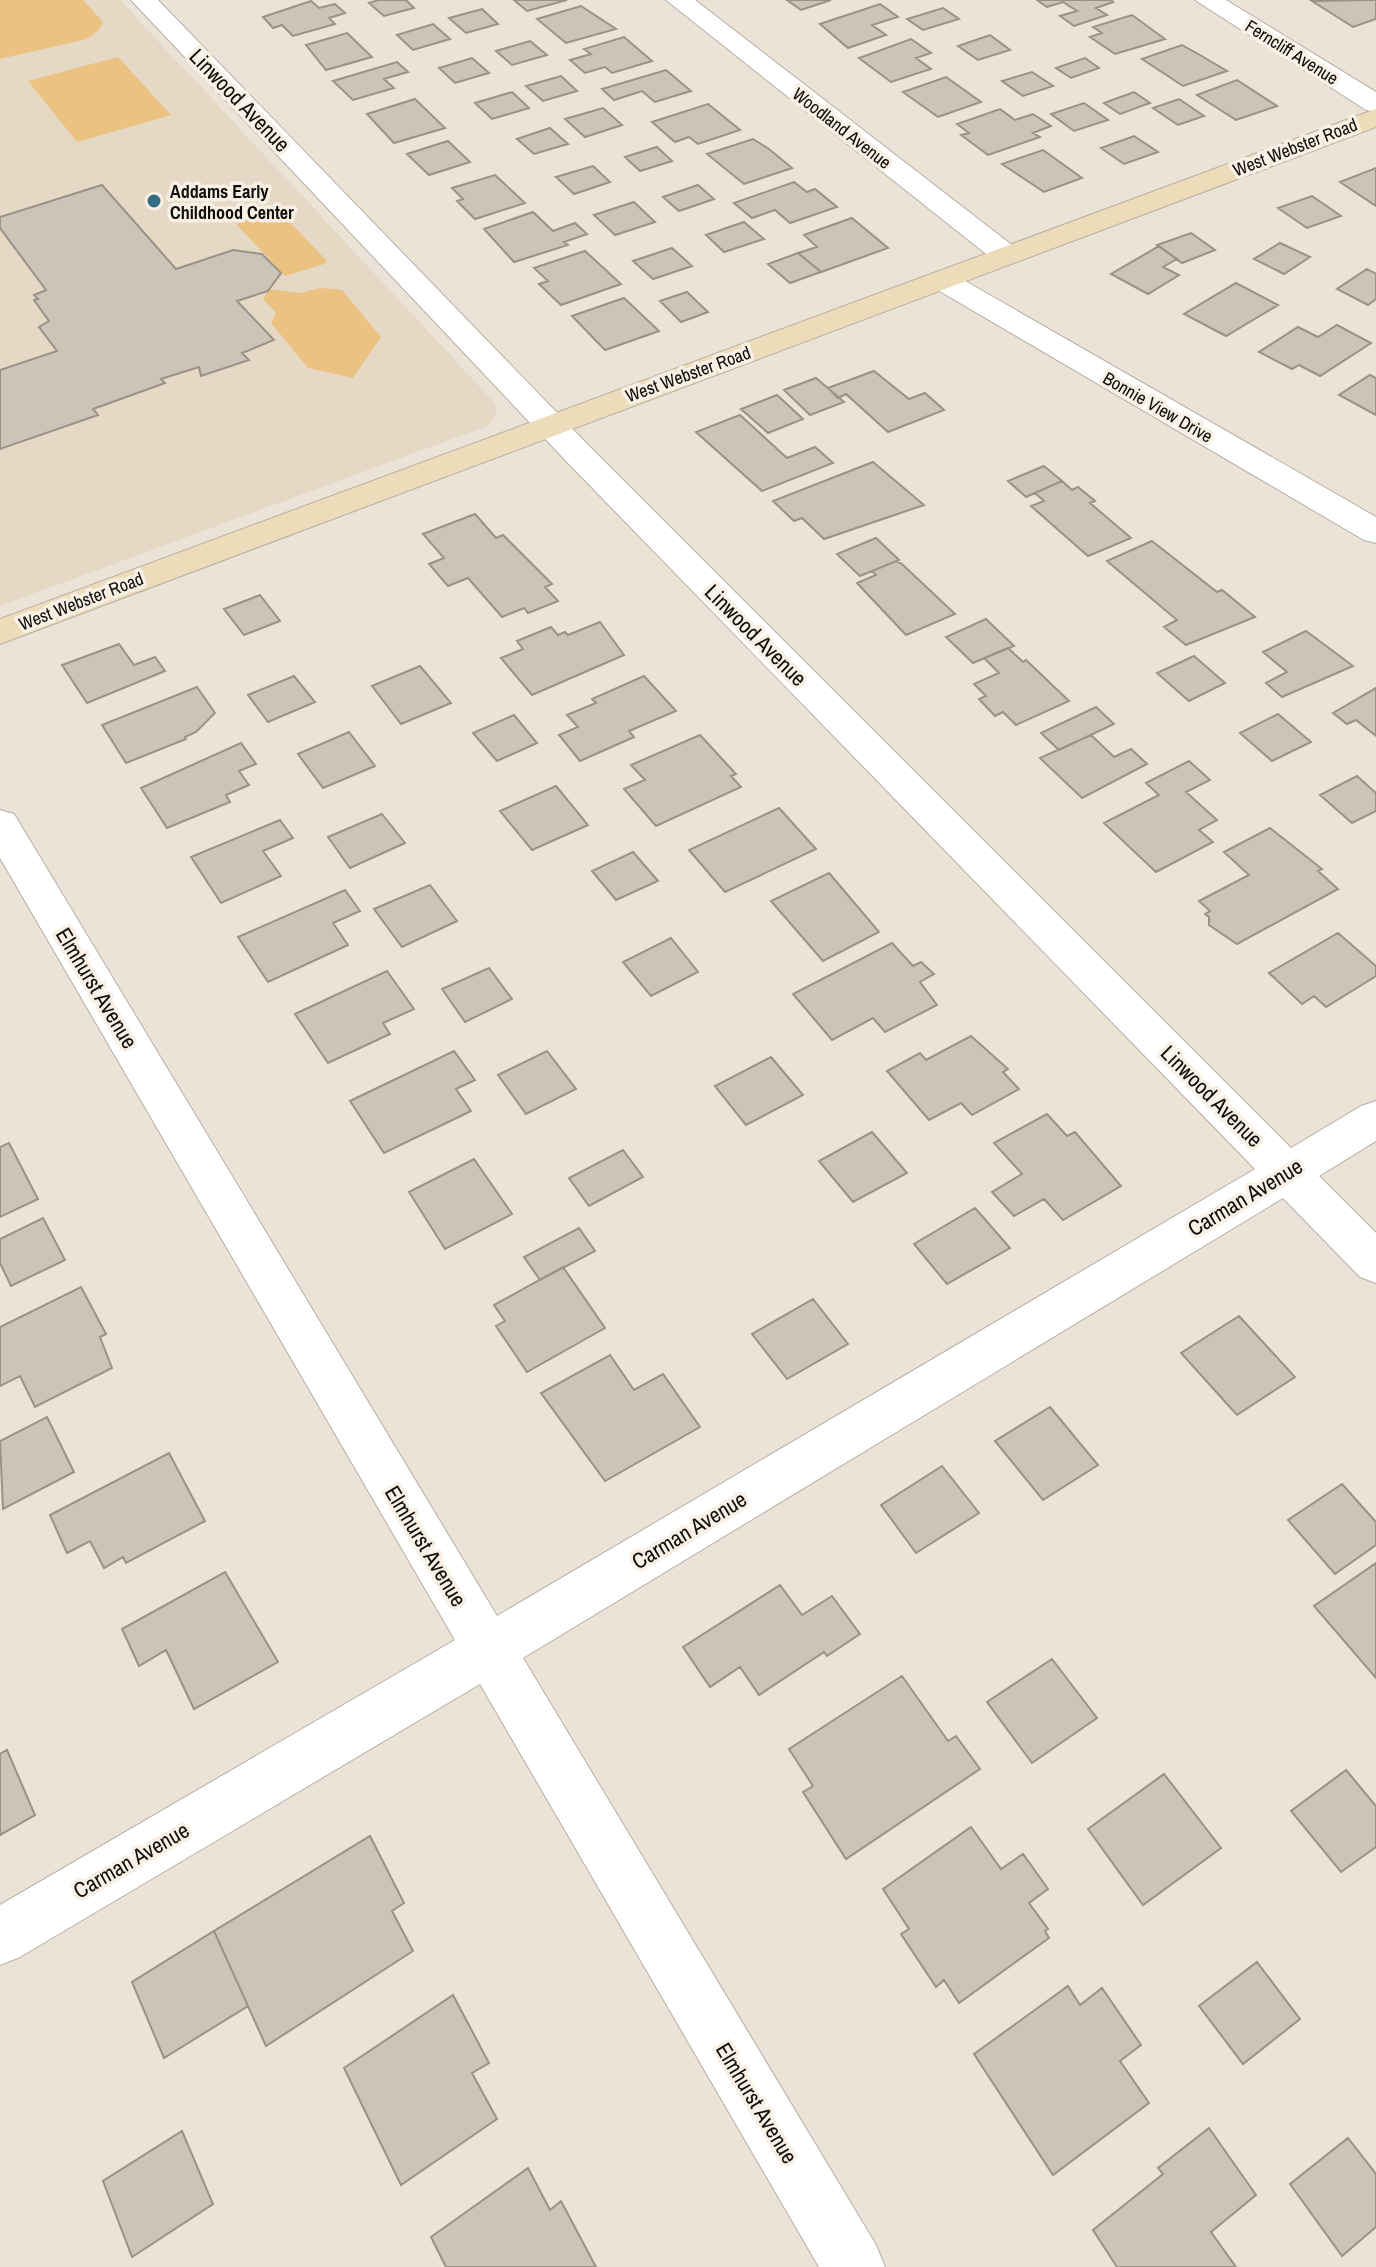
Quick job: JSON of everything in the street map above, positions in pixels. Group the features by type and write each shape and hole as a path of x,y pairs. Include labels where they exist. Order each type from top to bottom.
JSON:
{"street":[{"name":"Linwood Avenue","path":"144,0 551,425 1376,1263"},
{"name":"Woodland Avenue","path":"679,0 1006,255"},
{"name":"Ferncliff Avenue","path":"1208,0 1376,104"},
{"name":"West Webster Road","path":"0,632 1376,117"},
{"name":"Bonnie View Drive","path":"942,280 1376,532"},
{"name":"Elmhurst Avenue","path":"0,824 854,2267"},
{"name":"Carman Avenue","path":"0,1937 1376,1119"}],"shaded area":[{"name":"Addams Early Childhood Center","path":"0,0 120,0 495,403 497,410 490,425 0,606"},
{"path":"0,0 83,0 103,22 98,31 87,39 0,59"},
{"path":"118,57 171,115 77,142 28,81"},
{"path":"283,215 327,261 324,264 285,276 237,225 240,219"},
{"path":"321,288 342,290 381,337 353,378 308,368 271,323 276,313 263,299 269,289 300,293"}],"building":[{"path":"406,0 414,8 384,16 369,3"},
{"path":"514,0 567,0 527,11"},
{"path":"787,0 831,0 801,10"},
{"path":"1037,0 1113,2 1096,8 1107,15 1074,26 1060,16 1077,11 1063,2 1047,7"},
{"path":"1376,0 1376,19 1353,27 1312,1"},
{"path":"311,1 319,8 335,4 345,13 329,18 335,24 293,36 282,25 273,28 263,17"},
{"path":"880,4 898,17 872,25 886,35 848,48 820,24"},
{"path":"581,6 616,29 566,43 537,19"},
{"path":"943,8 959,19 923,30 907,19"},
{"path":"482,9 498,24 466,33 449,18"},
{"path":"1132,15 1165,39 1115,54 1090,37 1102,33 1093,27"},
{"path":"433,24 450,39 413,50 397,35"},
{"path":"347,33 372,57 326,70 306,45"},
{"path":"990,35 1010,50 978,60 958,46"},
{"path":"624,37 652,61 612,73 605,67 585,73 570,60 591,54 584,49"},
{"path":"911,39 931,53 916,58 931,69 891,82 859,58"},
{"path":"530,41 547,55 512,65 496,51"},
{"path":"1182,45 1227,71 1183,86 1142,59"},
{"path":"472,58 489,73 455,83 439,68"},
{"path":"1085,58 1099,68 1071,78 1056,68"},
{"path":"397,62 408,72 384,79 394,88 353,100 333,81"},
{"path":"666,70 691,91 655,102 642,91 614,100 602,89"},
{"path":"1032,72 1053,86 1023,96 1002,81"},
{"path":"561,76 577,91 543,101 526,86"},
{"path":"946,77 981,102 938,117 903,92"},
{"path":"1237,80 1277,106 1236,120 1197,95"},
{"path":"512,92 529,108 492,119 475,103"},
{"path":"1134,92 1150,103 1120,114 1104,103"},
{"path":"415,99 445,128 394,143 367,114"},
{"path":"1179,99 1204,116 1178,125 1153,108"},
{"path":"1084,103 1108,120 1074,131 1051,114"},
{"path":"708,104 740,130 698,144 689,137 675,142 652,122"},
{"path":"603,108 622,125 585,137 565,119"},
{"path":"1000,109 1015,120 1033,114 1051,126 1033,133 1040,137 988,155 961,135 969,133 957,124"},
{"path":"550,128 568,144 534,154 517,139"},
{"path":"1134,136 1158,152 1124,164 1101,148"},
{"path":"753,139 792,168 744,184 707,154"},
{"path":"448,141 470,162 429,175 407,154"},
{"path":"657,147 672,161 640,171 625,157"},
{"path":"1043,150 1082,178 1044,192 1002,164"},
{"path":"593,166 610,182 574,194 556,177"},
{"path":"1376,168 1376,206 1340,182"},
{"path":"495,175 525,203 475,219 457,201 463,199 452,188"},
{"path":"794,182 807,192 815,189 837,207 790,223 775,210 752,218 734,203"},
{"path":"102,185 176,269 233,250 262,254 281,273 268,291 237,301 274,340 242,353 249,360 201,376 199,367 161,379 165,383 93,409 98,415 0,449 0,370 57,351 39,327 49,321 34,300 38,299 34,295 46,290 0,228 0,217"},
{"path":"698,185 714,199 679,211 663,197"},
{"path":"1312,196 1341,216 1307,228 1278,208"},
{"path":"634,202 655,222 615,235 594,215"},
{"path":"533,212 553,231 575,223 587,234 564,242 568,245 514,262 484,229"},
{"path":"852,218 888,248 821,272 798,253 817,247 804,235"},
{"path":"744,222 764,239 724,252 706,235"},
{"path":"1191,233 1215,250 1182,263 1157,245"},
{"path":"1280,243 1310,257 1284,274 1254,259"},
{"path":"1159,246 1177,259 1163,267 1179,275 1148,294 1111,274"},
{"path":"672,248 692,266 653,279 633,261"},
{"path":"585,251 621,284 561,305 539,284 548,281 534,268"},
{"path":"798,253 821,272 790,283 768,264"},
{"path":"1367,269 1376,274 1376,299 1368,305 1337,289"},
{"path":"1236,283 1278,305 1226,336 1184,314"},
{"path":"687,292 708,312 681,322 660,301"},
{"path":"624,298 659,331 605,350 572,316"},
{"path":"1337,325 1371,343 1320,376 1299,365 1292,369 1259,352 1298,327 1318,337"},
{"path":"874,371 909,399 925,393 944,410 888,432 846,394 838,398 828,388"},
{"path":"1370,375 1376,378 1376,415 1339,395"},
{"path":"816,378 844,402 810,415 784,390"},
{"path":"777,395 803,419 768,433 741,409"},
{"path":"740,415 787,458 815,447 833,463 762,491 696,432"},
{"path":"873,462 924,505 824,539 802,518 794,521 773,501"},
{"path":"1044,466 1062,481 1026,497 1008,481"},
{"path":"1062,481 1072,490 1078,487 1095,501 1090,503 1131,538 1088,556 1031,506 1044,501 1035,493"},
{"path":"475,514 496,538 503,535 552,584 545,587 558,601 528,613 524,608 502,617 468,578 448,586 429,564 444,558 423,534"},
{"path":"876,538 899,560 860,576 837,554"},
{"path":"1152,541 1217,592 1222,590 1255,617 1186,645 1164,627 1177,620 1107,561"},
{"path":"896,561 955,614 906,635 857,583 876,575 872,571"},
{"path":"260,595 280,621 244,635 224,609"},
{"path":"986,619 1014,646 973,663 946,637"},
{"path":"600,622 624,655 532,695 501,658 523,649 517,641 551,627 558,635 565,632 568,635"},
{"path":"1306,631 1353,666 1282,697 1266,683 1287,672 1263,652"},
{"path":"119,644 134,665 155,657 165,671 87,703 62,665"},
{"path":"1008,648 1023,662 1026,660 1069,701 1016,725 1003,712 995,716 979,699 986,696 974,684 999,673 984,658"},
{"path":"1194,656 1225,683 1189,701 1157,673"},
{"path":"420,666 451,703 401,724 372,686"},
{"path":"294,676 315,702 268,722 248,695"},
{"path":"644,676 676,711 629,731 634,737 580,761 559,735 578,727 567,715 596,703 592,699"},
{"path":"197,687 215,713 186,739 126,763 102,725"},
{"path":"1376,688 1376,736 1356,720 1347,724 1333,713"},
{"path":"1096,707 1114,724 1059,750 1041,733"},
{"path":"1278,714 1311,742 1272,761 1240,733"},
{"path":"514,715 537,743 497,761 473,733"},
{"path":"349,732 375,766 323,788 298,754"},
{"path":"700,735 736,774 731,776 741,787 656,826 624,789 645,780 631,765"},
{"path":"1091,735 1114,757 1131,749 1147,764 1082,798 1040,758"},
{"path":"241,743 256,764 239,771 249,785 226,795 230,802 167,828 141,788"},
{"path":"1189,761 1210,780 1186,792 1217,820 1199,830 1213,842 1156,872 1104,823 1159,795 1146,783"},
{"path":"1357,776 1376,793 1376,811 1352,823 1320,795"},
{"path":"556,786 588,825 532,850 500,811"},
{"path":"779,808 816,849 725,892 689,850"},
{"path":"382,814 405,843 350,868 328,837"},
{"path":"280,820 293,838 263,851 281,876 221,903 191,857"},
{"path":"1270,828 1322,869 1318,871 1338,889 1237,944 1209,925 1209,917 1205,914 1210,911 1199,901 1249,875 1224,852"},
{"path":"633,852 658,881 616,900 592,871"},
{"path":"829,873 879,932 823,961 771,901"},
{"path":"430,885 457,921 402,947 374,909"},
{"path":"345,890 360,911 333,923 348,945 268,982 238,937"},
{"path":"1338,933 1376,966 1376,976 1326,1007 1314,996 1302,1004 1269,973"},
{"path":"671,938 698,972 651,996 623,962"},
{"path":"892,943 913,966 921,962 934,974 920,982 937,1005 885,1032 873,1018 832,1040 793,994"},
{"path":"489,968 512,999 465,1022 442,989"},
{"path":"387,971 414,1009 383,1023 390,1034 328,1063 295,1014"},
{"path":"971,1036 1008,1069 1003,1072 1019,1089 972,1115 961,1103 929,1120 887,1071 920,1053 926,1060"},
{"path":"454,1051 475,1080 456,1089 471,1111 384,1153 350,1101"},
{"path":"547,1051 576,1089 526,1114 498,1075"},
{"path":"771,1057 803,1095 746,1125 715,1086"},
{"path":"1047,1114 1067,1136 1075,1132 1121,1186 1063,1220 1044,1199 1014,1216 992,1192 1022,1174 994,1143"},
{"path":"872,1132 907,1173 853,1202 819,1161"},
{"path":"9,1143 38,1199 0,1217 0,1147"},
{"path":"623,1150 643,1177 589,1206 569,1178"},
{"path":"474,1159 512,1214 445,1249 409,1192"},
{"path":"975,1208 1010,1248 947,1284 914,1244"},
{"path":"43,1218 65,1260 11,1286 0,1263 0,1239"},
{"path":"579,1228 595,1251 540,1280 524,1257"},
{"path":"563,1267 605,1328 527,1372 496,1326 505,1321 494,1305"},
{"path":"81,1287 106,1334 100,1337 112,1368 35,1407 20,1376 0,1386 0,1327"},
{"path":"813,1299 848,1344 787,1379 752,1334"},
{"path":"1239,1316 1295,1377 1237,1415 1181,1353"},
{"path":"610,1355 634,1390 663,1374 700,1427 605,1481 541,1393"},
{"path":"1050,1407 1098,1465 1043,1500 995,1441"},
{"path":"47,1417 74,1472 3,1509 0,1441"},
{"path":"169,1453 205,1521 126,1563 123,1557 104,1568 90,1541 67,1553 50,1515"},
{"path":"942,1466 979,1513 916,1553 881,1505"},
{"path":"1342,1484 1376,1522 1376,1545 1335,1574 1288,1520"},
{"path":"1376,1563 1376,1678 1314,1606"},
{"path":"225,1572 278,1662 194,1709 166,1650 139,1666 122,1629"},
{"path":"780,1585 802,1615 832,1596 860,1634 827,1656 824,1652 759,1695 740,1667 710,1687 683,1647"},
{"path":"1052,1659 1097,1718 1032,1763 987,1702"},
{"path":"902,1676 948,1741 956,1736 980,1769 846,1859 803,1792 813,1786 789,1749"},
{"path":"7,1750 35,1815 0,1835 0,1754"},
{"path":"1346,1770 1376,1806 1376,1847 1341,1872 1291,1811"},
{"path":"1164,1774 1221,1848 1143,1905 1088,1829"},
{"path":"971,1827 1001,1869 1023,1854 1048,1889 1029,1903 1048,1929 1045,1931 1049,1938 959,2003 944,1980 936,1987 901,1934 909,1929 883,1889"},
{"path":"370,1836 404,1903 392,1911 413,1951 266,2046 214,1931"},
{"path":"214,1931 248,2006 164,2058 132,1982"},
{"path":"1257,1962 1300,2019 1243,2064 1199,2006"},
{"path":"1068,1986 1080,2005 1102,1988 1141,2045 1120,2061 1149,2103 1053,2175 974,2054"},
{"path":"453,1995 489,2063 472,2073 497,2119 401,2185 344,2068"},
{"path":"1209,2128 1256,2195 1211,2232 1236,2267 1117,2267 1093,2230 1163,2174 1158,2168"},
{"path":"182,2131 213,2204 132,2257 103,2181"},
{"path":"1348,2138 1376,2174 1376,2227 1342,2256 1290,2184"},
{"path":"528,2168 550,2210 561,2201 596,2267 446,2267 431,2237"}],"place":[{"name":"Addams Early Childhood Center","path":"154,201"}]}
